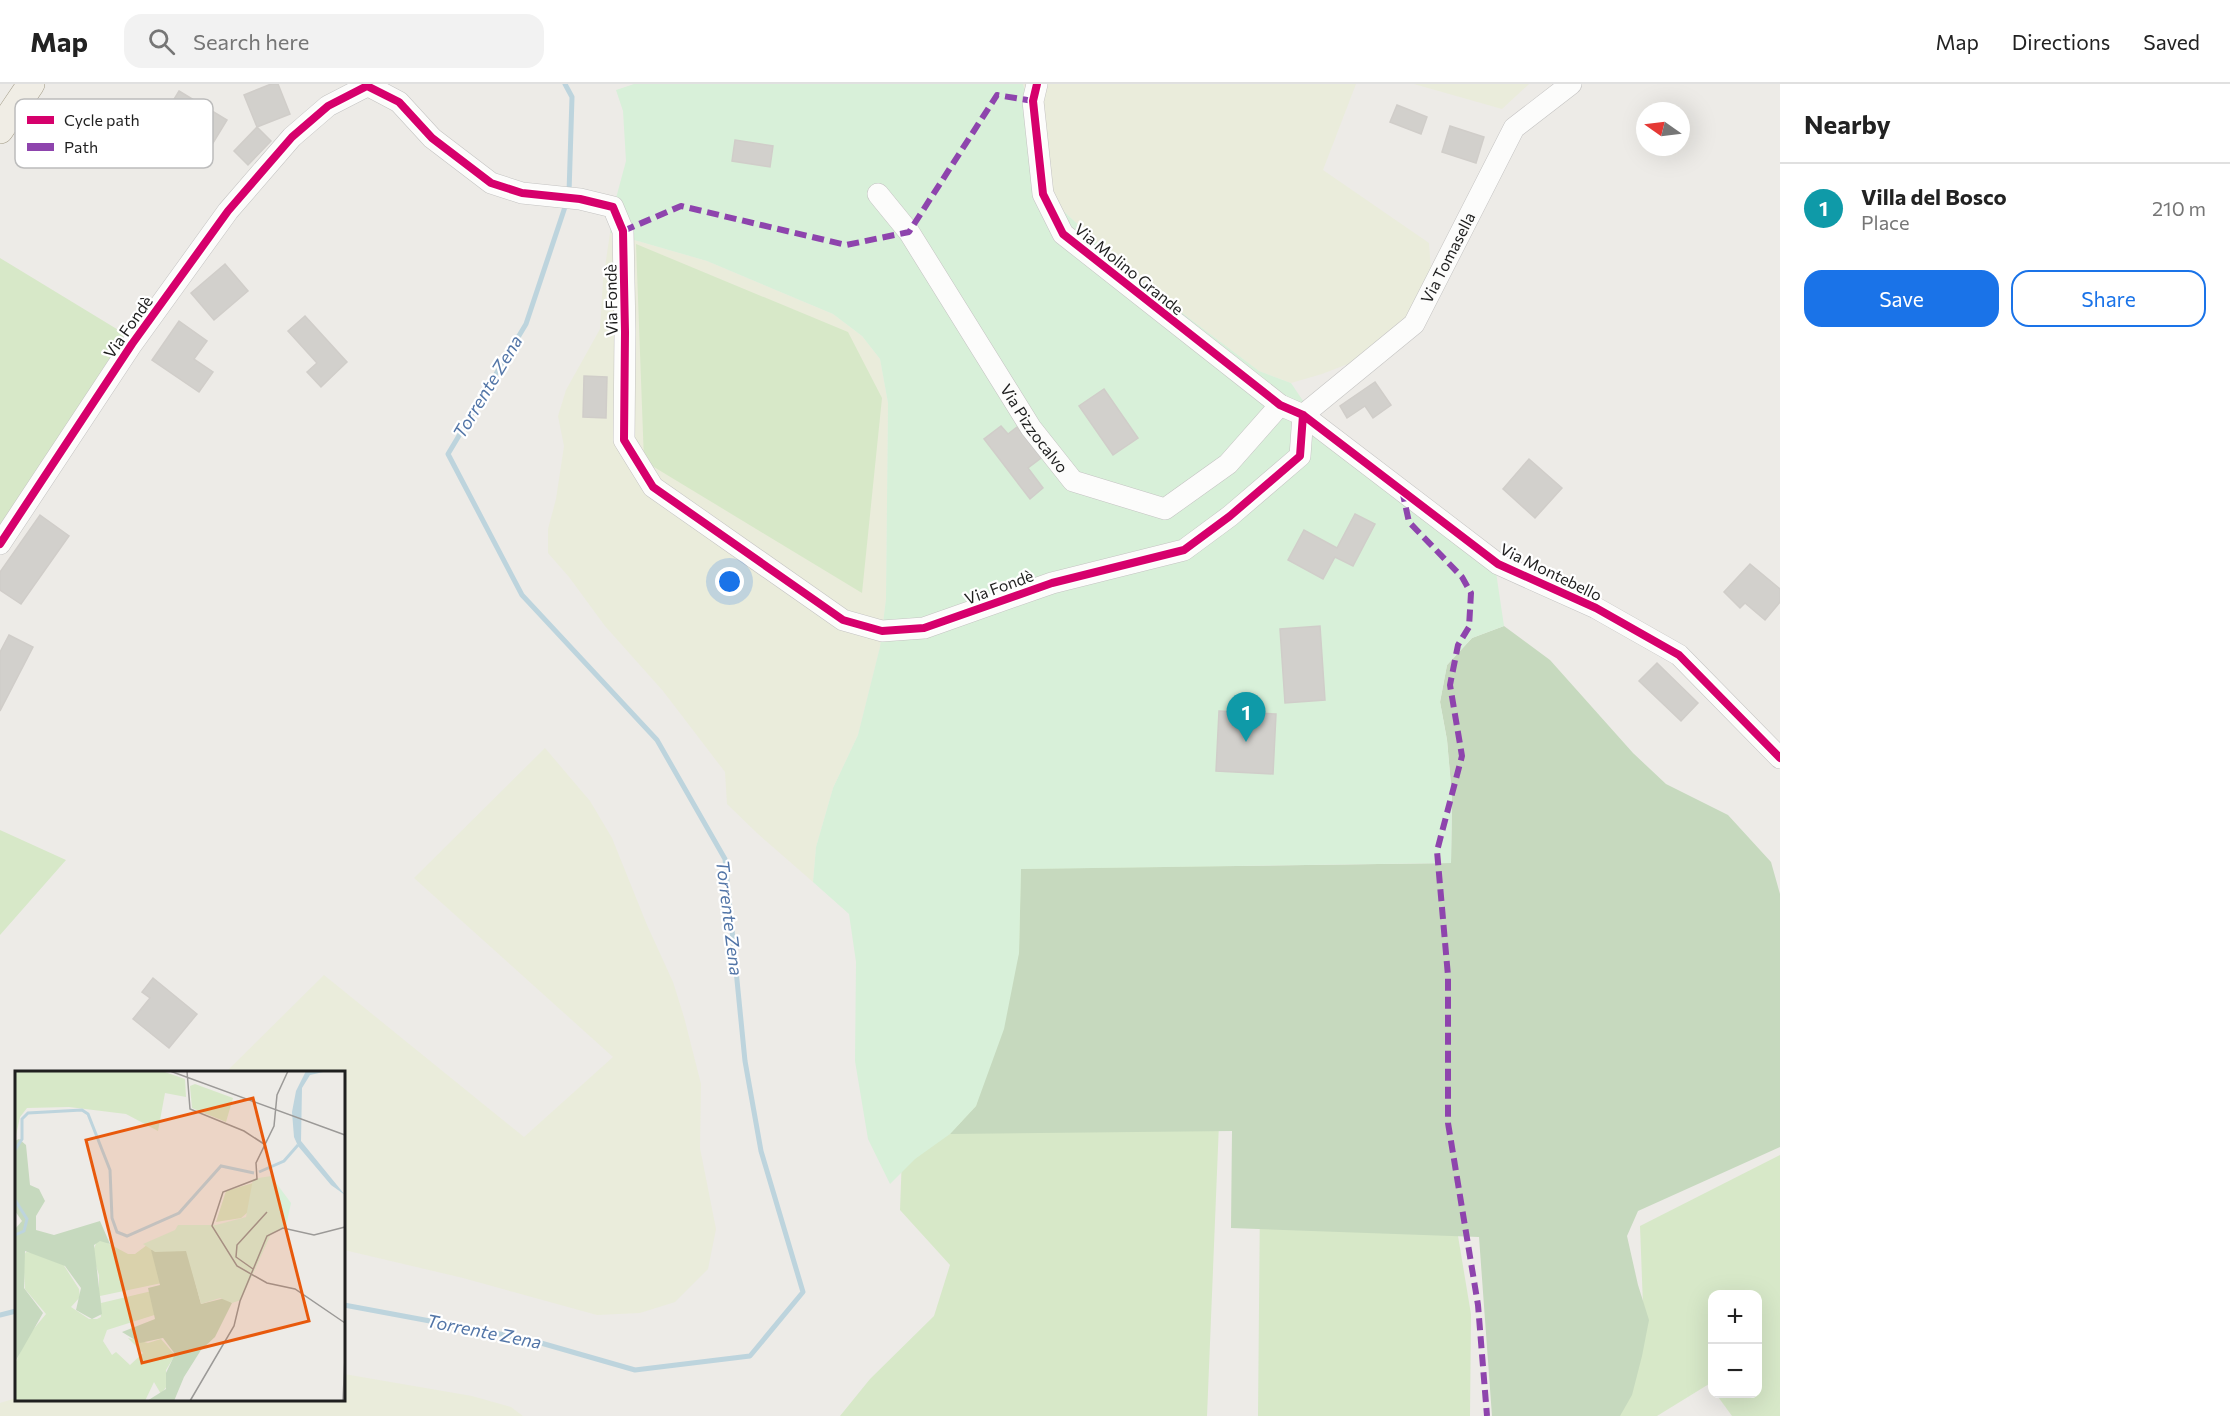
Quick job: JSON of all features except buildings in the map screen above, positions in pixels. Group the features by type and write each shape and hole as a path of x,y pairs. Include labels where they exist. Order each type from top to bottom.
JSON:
{"main road":[{"path":"22,99 32,84"},
{"path":"0,130 15,108"}],"street":[{"name":"Via Molino Grande","path":"1037,84 1033,101 1043,194 1063,234 1280,405 1303,415"},
{"name":"Via Tomasella","path":"1303,415 1414,324 1514,128 1570,84"},
{"name":"Via Fondè","path":"0,544 132,344 228,211 292,137 328,106 366,85 399,102 432,138 491,183 522,193 580,199 613,207 623,231 624,440 653,487 843,620 882,631 924,628 1052,583 1184,550 1230,516 1300,456 1303,415"},
{"name":"Via Pizzocalvo","path":"878,194 909,232 1031,428 1073,481 1165,509 1228,464 1280,405"},
{"name":"Via Montebello","path":"1303,415 1498,564 1596,608 1679,655 1780,758"}],"green space":[{"path":"634,84 1023,84 1057,205 1132,275 1259,371 1291,383 1326,435 1493,552 1504,626 1472,638 1447,665 1440,702 1447,740 1452,797 1451,863 1021,869 1019,953 1004,1029 976,1106 950,1134 915,1159 890,1184 868,1139 855,1061 856,962 849,914 813,882 816,847 833,788 858,735 880,647 886,599 888,403 880,359 862,336 833,314 707,261 610,233 612,213 626,161 623,111 616,90"},
{"path":"1023,84 1356,84 1323,170 1429,243 1431,271 1424,311 1353,362 1322,374 1291,383 1259,371 1132,275 1057,205"},
{"path":"1414,84 1529,84 1502,109"},
{"path":"610,233 707,261 833,314 862,336 880,359 888,403 886,599 880,647 858,735 833,788 816,847 813,882 727,804 725,772 663,691 605,626 548,553 548,529 556,499 564,446 558,416 566,390 600,329 603,281"},
{"path":"636,244 848,332 882,398 862,593 644,461"},
{"path":"0,258 125,334 0,531"},
{"path":"1504,626 1550,660 1633,753 1666,784 1728,815 1771,862 1780,894 1780,1147 1638,1211 1627,1236 1649,1320 1632,1395 1620,1416 1492,1416 1479,1237 1231,1228 1232,1131 950,1134 976,1106 1019,953 1021,869 1451,863 1452,797 1447,740 1440,702 1447,665 1472,638"},
{"path":"545,748 590,801 612,838 673,982 701,1084 700,1148 716,1229 708,1269 675,1302 640,1313 597,1315 463,1278 345,1250 345,1071 227,1071 324,975 524,1137 613,1057 414,878"},
{"path":"0,830 66,860 0,935"},
{"path":"1230,855 1207,1416 840,1416 870,1379 934,1316 950,1265 900,1210 902,1156 965,1105 1009,1007 1010,868"},
{"path":"1263,870 1440,1128 1471,1314 1470,1416 1258,1416"},
{"path":"1780,1155 1780,1416 1732,1416 1719,1398 1762,1398 1762,1290 1708,1290 1708,1385 1657,1416 1580,1416 1644,1332 1640,1226"},
{"path":"345,1374 472,1396 511,1407 523,1416 0,1416 0,1403 15,1398 15,1401 345,1401"}],"waterway":[{"name":"Torrente Zena","path":"565,84 572,97 569,193"},
{"name":"Torrente Zena","path":"345,1305 527,1339 635,1370 750,1356 803,1292 761,1151 745,1061 725,859 657,740 522,595 448,454 526,324 567,201"},
{"name":"Torrente Zena","path":"0,1315 15,1311"}],"marked path":[{"path":"623,231 681,206 846,245 909,232 997,95 1033,101"},
{"path":"1402,490 1409,522 1462,577 1471,593 1469,627 1458,645 1450,685 1462,756 1437,851 1448,976 1448,1123 1478,1305 1487,1416"}],"cycle path":[{"path":"1037,84 1033,101 1043,194 1063,234 1280,405 1303,415 1498,564 1596,608 1679,655 1780,758"},
{"path":"0,544 132,344 228,211 292,137 328,106 367,86 399,102 432,138 491,183 522,193 580,199 613,207 623,231 624,440 653,487 843,620 882,631 924,628 1052,583 1184,550 1230,516 1300,456 1303,415"}],"place":[{"name":"Villa del Bosco","path":"1246,742"}]}
